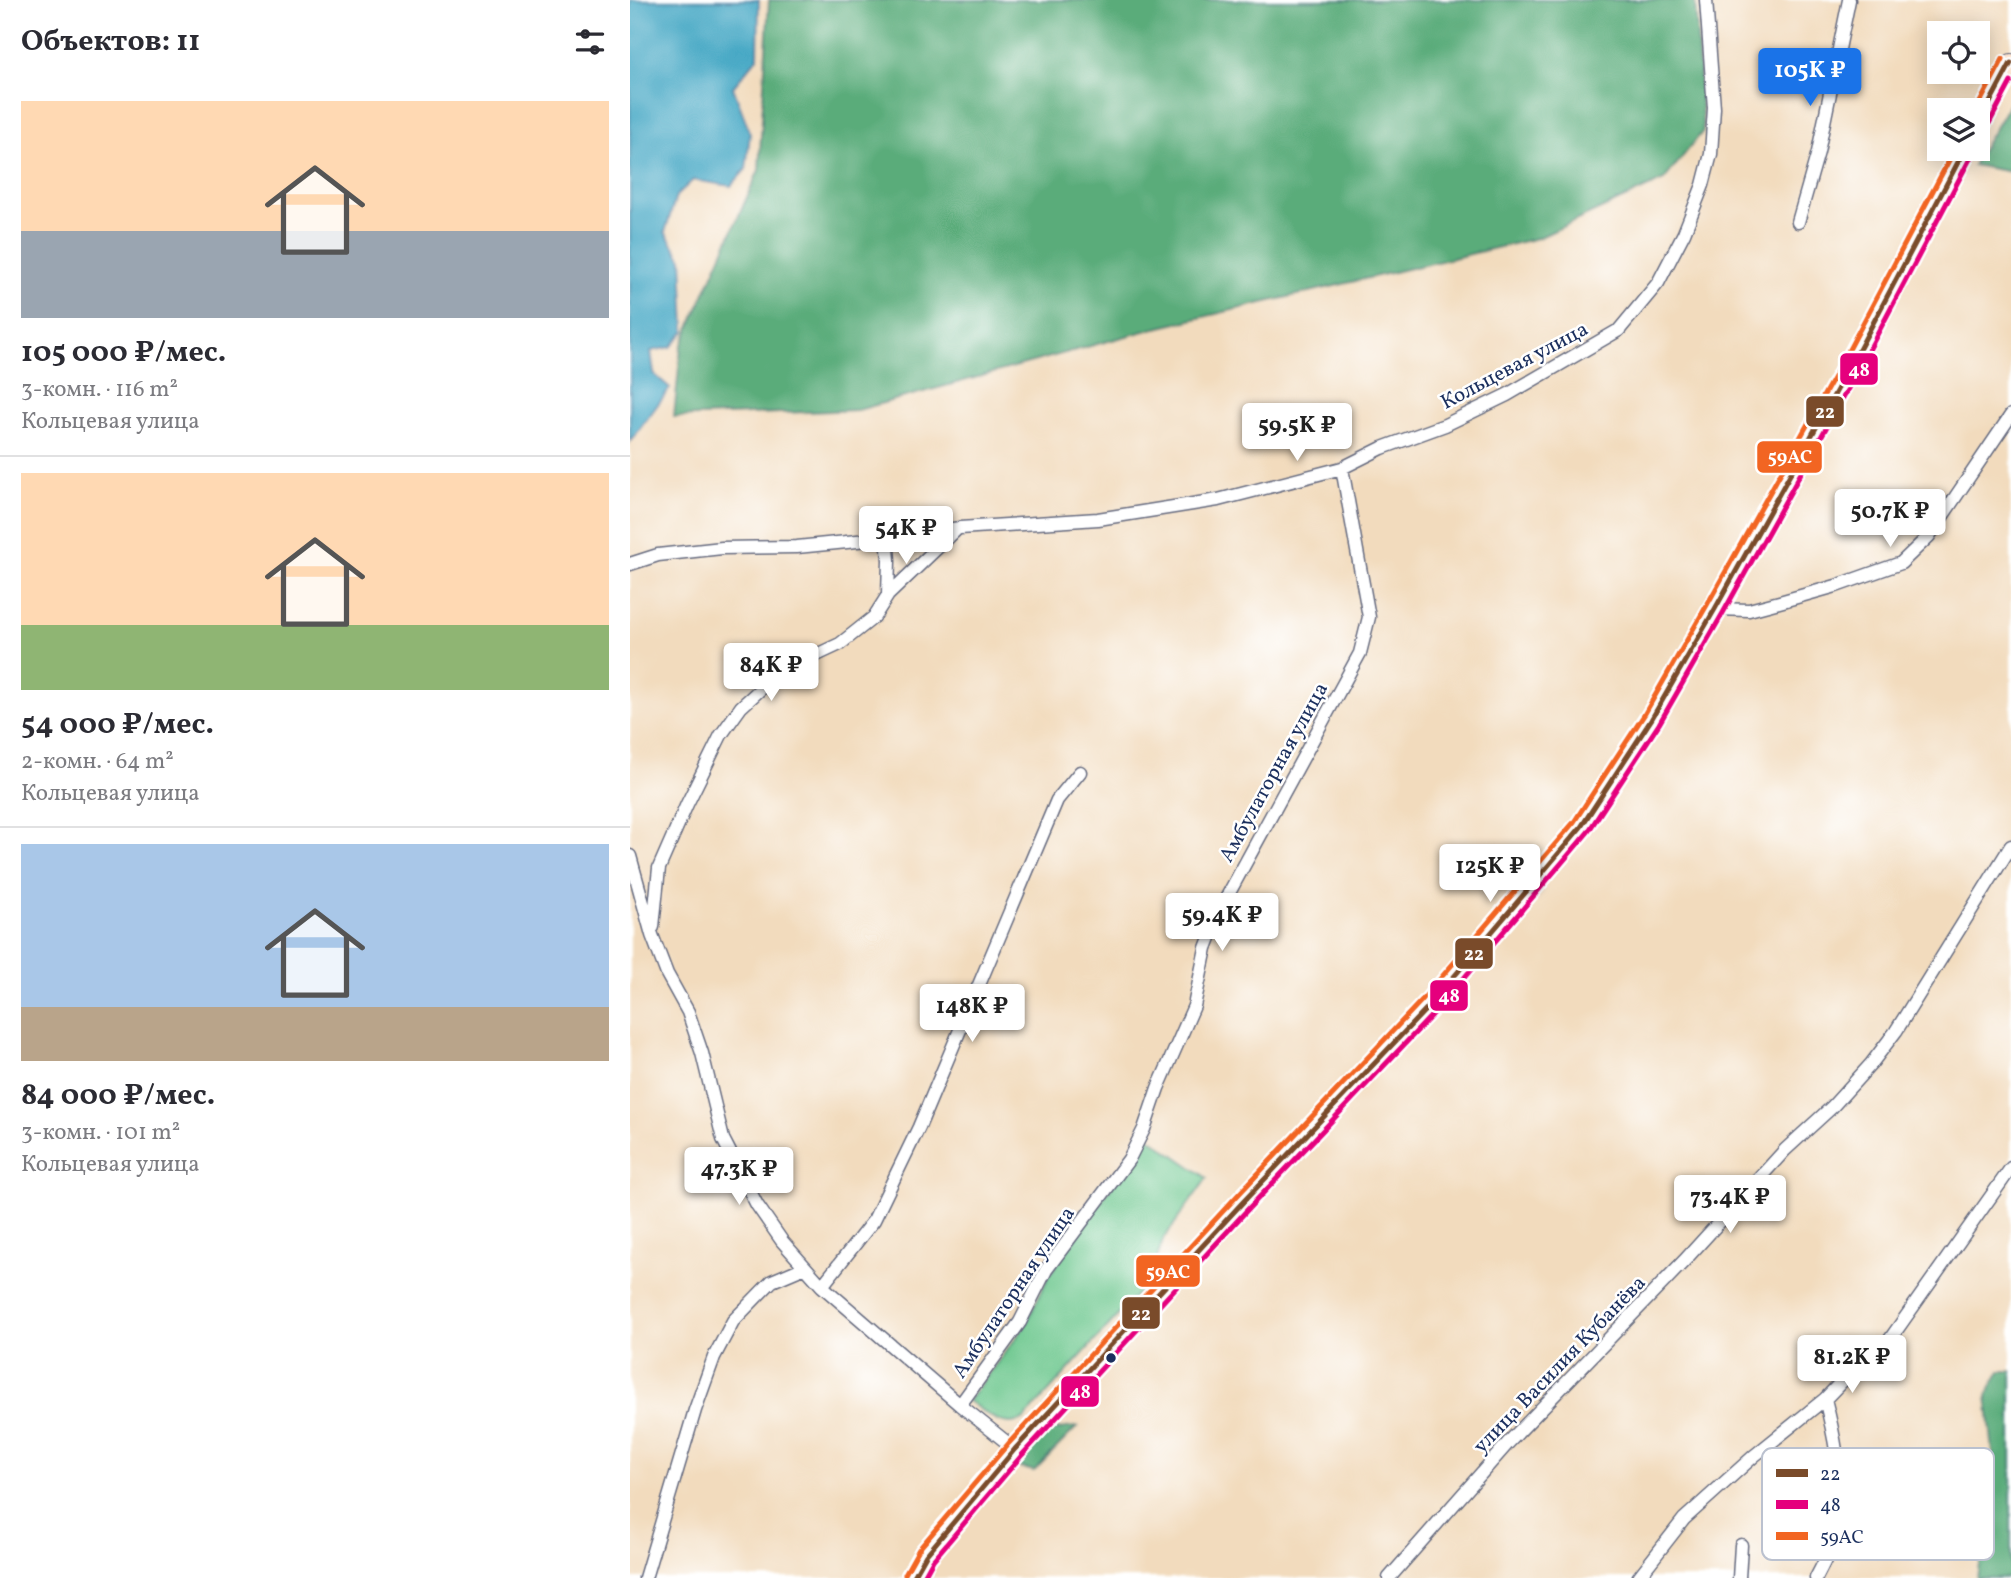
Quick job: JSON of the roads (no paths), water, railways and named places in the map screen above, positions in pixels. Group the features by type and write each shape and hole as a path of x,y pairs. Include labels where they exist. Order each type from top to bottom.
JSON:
{"main road":[{"path":"1990,102 2011,63"},
{"path":"913,1578 926,1555 1016,1449 1243,1202 1429,1006 1581,827 1651,720 1715,609 1852,363 1959,161"}],"street":[{"name":"Кольцевая улица","path":"630,564 658,555 722,548 797,547 960,528 1098,519 1218,499 1342,468 1382,448 1444,425 1507,395 1619,330 1658,284 1684,233 1703,185 1711,154 1714,108 1706,0"},
{"path":"1798,222 1818,152 1849,0"},
{"path":"1715,609 1749,610 1836,586 1901,563 1929,536 2011,415"},
{"name":"Амбулаторная улица","path":"960,1405 1020,1322 1045,1270 1129,1159 1194,1006 1206,948 1223,904 1360,653 1370,617 1342,468"},
{"path":"652,935 659,868 721,735 741,707 778,673 840,644 874,617 888,595 960,528"},
{"path":"887,538 888,595"},
{"path":"822,1286 874,1220 919,1127 1057,800 1080,772"},
{"name":"улица Василия Кубанёва","path":"1389,1578 1508,1443 1684,1261 1785,1150 1832,1107 1871,1064 1896,1031 2011,846"},
{"path":"630,856 652,935 667,974 688,1012 702,1053 723,1139 757,1205 782,1241 822,1286 960,1405 1016,1449"},
{"path":"1764,1448 1825,1399 1850,1373 1881,1352 2011,1168"},
{"path":"645,1578 695,1409 720,1345 733,1321 772,1281 805,1267"},
{"path":"1825,1399 1835,1448"},
{"path":"1637,1578 1684,1518 1762,1450"},
{"path":"1739,1578 1741,1545"},
{"path":"1816,1578 1825,1560"}],"water":[{"path":"630,0 759,0 758,57 733,87 750,133 746,169 731,186 693,180 676,196 665,232 682,259 685,331 671,347 651,351 654,374 670,388 630,442"}]}
